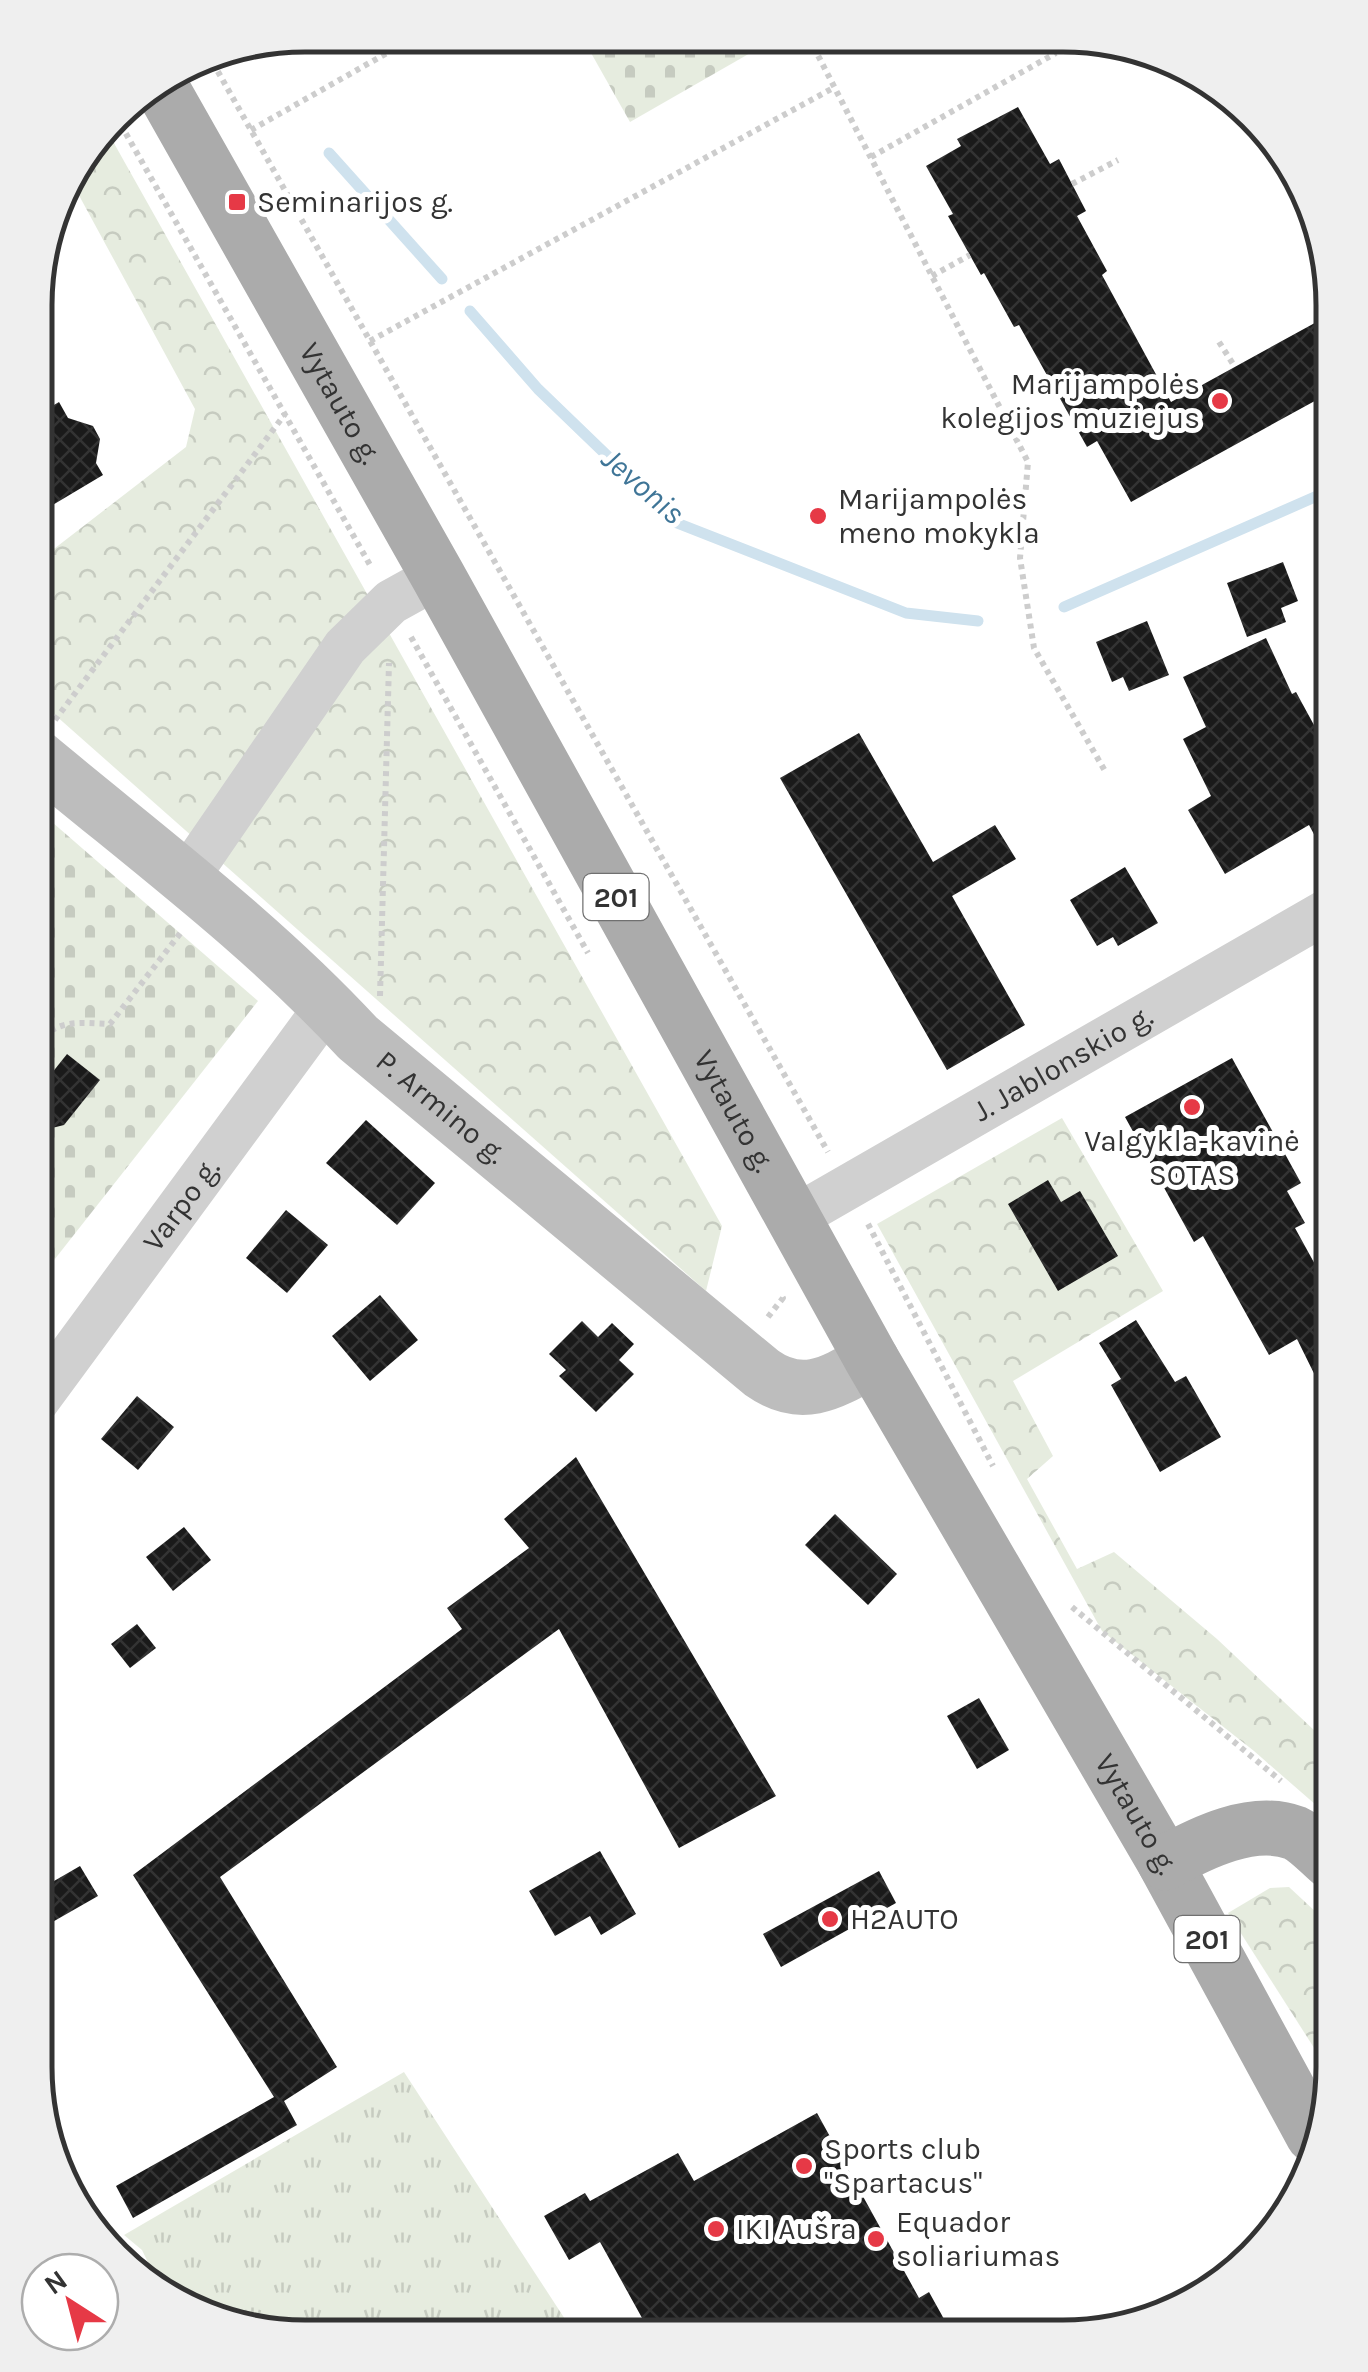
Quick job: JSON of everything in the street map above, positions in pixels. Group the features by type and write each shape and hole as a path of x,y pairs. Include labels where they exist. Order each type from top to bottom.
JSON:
{"main road":[{"name":"Vytauto g.","path":"165,95 438,576 872,1360 1165,1864 1308,2125"},
{"name":"P. Armino g.","path":"52,752 196,890 343,1022 777,1384 795,1389 836,1380 872,1360"},
{"path":"1165,1864 1196,1846 1272,1828 1298,1834 1315,1849"}],"street":[{"path":"196,890 346,647 391,602 438,576"},
{"name":"J. Jablonskio g.","path":"794,1218 1316,918"},
{"name":"Varpo g.","path":"52,1382 343,1022"}],"path":[{"path":"817,52 1028,462 1020,558 1034,648 1105,770"},
{"path":"870,157 1056,52"},
{"path":"251,130 387,53"},
{"path":"217,69 848,1187 997,1475"},
{"path":"321,369 835,87"},
{"path":"124,130 391,602"},
{"path":"1072,184 1118,160"},
{"path":"932,276 970,256"},
{"path":"1219,342 1235,367"},
{"path":"52,731 285,414"},
{"path":"400,646 410,636 596,967"},
{"path":"343,1022 380,999 389,656"},
{"path":"52,1028 72,1023 110,1024 196,890"},
{"path":"739,1353 783,1298 773,1280"},
{"path":"1059,1596 1287,1785"}],"green space":[{"path":"751,52 630,122 591,53"},
{"path":"113,142 722,1226 706,1291 52,712 52,550 186,447 195,409 79,195"},
{"path":"52,822 258,1001 52,1263"},
{"path":"1062,1118 1163,1291 1013,1381 1053,1456 1027,1479 1077,1569 1114,1552 1217,1639 1315,1731 1315,1804 1102,1631 877,1224"},
{"path":"1289,1887 1315,1911 1315,2049 1228,1913 1270,1888"},
{"path":"404,2072 566,2320 305,2320 240,2311 208,2300 165,2277 124,2235"}],"building":[{"path":"1018,107 1050,164 1059,159 1086,211 1077,216 1107,271 1102,275 1171,402 1316,322 1316,400 1131,502 1097,441 1087,447 1019,325 1014,327 948,216 953,214 926,166 961,146 957,139"},
{"path":"59,402 68,418 93,426 100,439 96,463 103,475 52,505 52,406"},
{"path":"1283,562 1298,601 1281,608 1286,622 1247,637 1227,583"},
{"path":"1147,621 1169,675 1129,691 1123,677 1112,682 1096,642"},
{"path":"1266,638 1292,694 1296,692 1316,728 1316,838 1309,825 1225,874 1188,810 1211,796 1183,739 1206,727 1183,677"},
{"path":"859,733 933,862 995,825 1016,859 952,896 1025,1025 947,1070 780,778"},
{"path":"1125,867 1158,923 1118,946 1113,937 1097,946 1070,900"},
{"path":"67,1054 100,1080 64,1125 52,1128 52,1073"},
{"path":"1232,1058 1301,1183 1287,1191 1305,1223 1295,1228 1315,1265 1315,1376 1297,1339 1269,1355 1203,1236 1194,1242 1125,1117"},
{"path":"366,1120 435,1183 397,1225 326,1163"},
{"path":"1048,1180 1061,1202 1080,1191 1118,1256 1058,1291 1008,1204"},
{"path":"286,1210 328,1245 287,1293 246,1258"},
{"path":"380,1295 418,1340 370,1381 332,1336"},
{"path":"1136,1320 1175,1382 1186,1376 1221,1437 1160,1472 1111,1385 1121,1379 1099,1343"},
{"path":"582,1321 598,1337 612,1323 634,1344 619,1360 634,1374 596,1412 559,1376 566,1370 549,1354"},
{"path":"137,1396 174,1427 138,1470 101,1439"},
{"path":"576,1457 776,1796 679,1848 559,1629 220,1877 337,2067 284,2101 297,2125 133,2218 116,2186 274,2097 133,1875 462,1629 447,1608 529,1548 504,1519"},
{"path":"835,1514 897,1574 868,1605 805,1545"},
{"path":"184,1527 211,1560 173,1591 146,1557"},
{"path":"137,1624 156,1648 130,1668 111,1644"},
{"path":"979,1698 1009,1750 977,1769 947,1716"},
{"path":"600,1851 636,1914 601,1935 590,1916 555,1936 529,1891"},
{"path":"80,1866 98,1896 52,1922 52,1882"},
{"name":"H2AUTO","path":"879,1871 896,1903 781,1967 763,1934"},
{"name":"IKI Aušra","path":"817,2113 919,2298 929,2292 945,2320 643,2320 600,2242 569,2260 544,2216 585,2193 590,2201 678,2153 694,2181"}],"waterway":[{"name":"Jevonis","path":"329,153 442,279"},
{"name":"Jevonis","path":"470,311 538,389 677,523 906,613 978,621"},
{"name":"Jevonis","path":"1064,607 1316,497"}],"place":[{"name":"Seminarijos g.","path":"237,202"},
{"name":"Marijampolės kolegijos muziejus","path":"1220,401"},
{"name":"Marijampolės meno mokykla","path":"818,516"},
{"name":"Valgykla-kavinė SOTAS","path":"1192,1107"},
{"name":"H2AUTO","path":"830,1919"},
{"name":"Sports club \"Spartacus\"","path":"804,2166"},
{"name":"IKI Aušra","path":"716,2229"},
{"name":"Equador soliariumas","path":"876,2239"}]}
